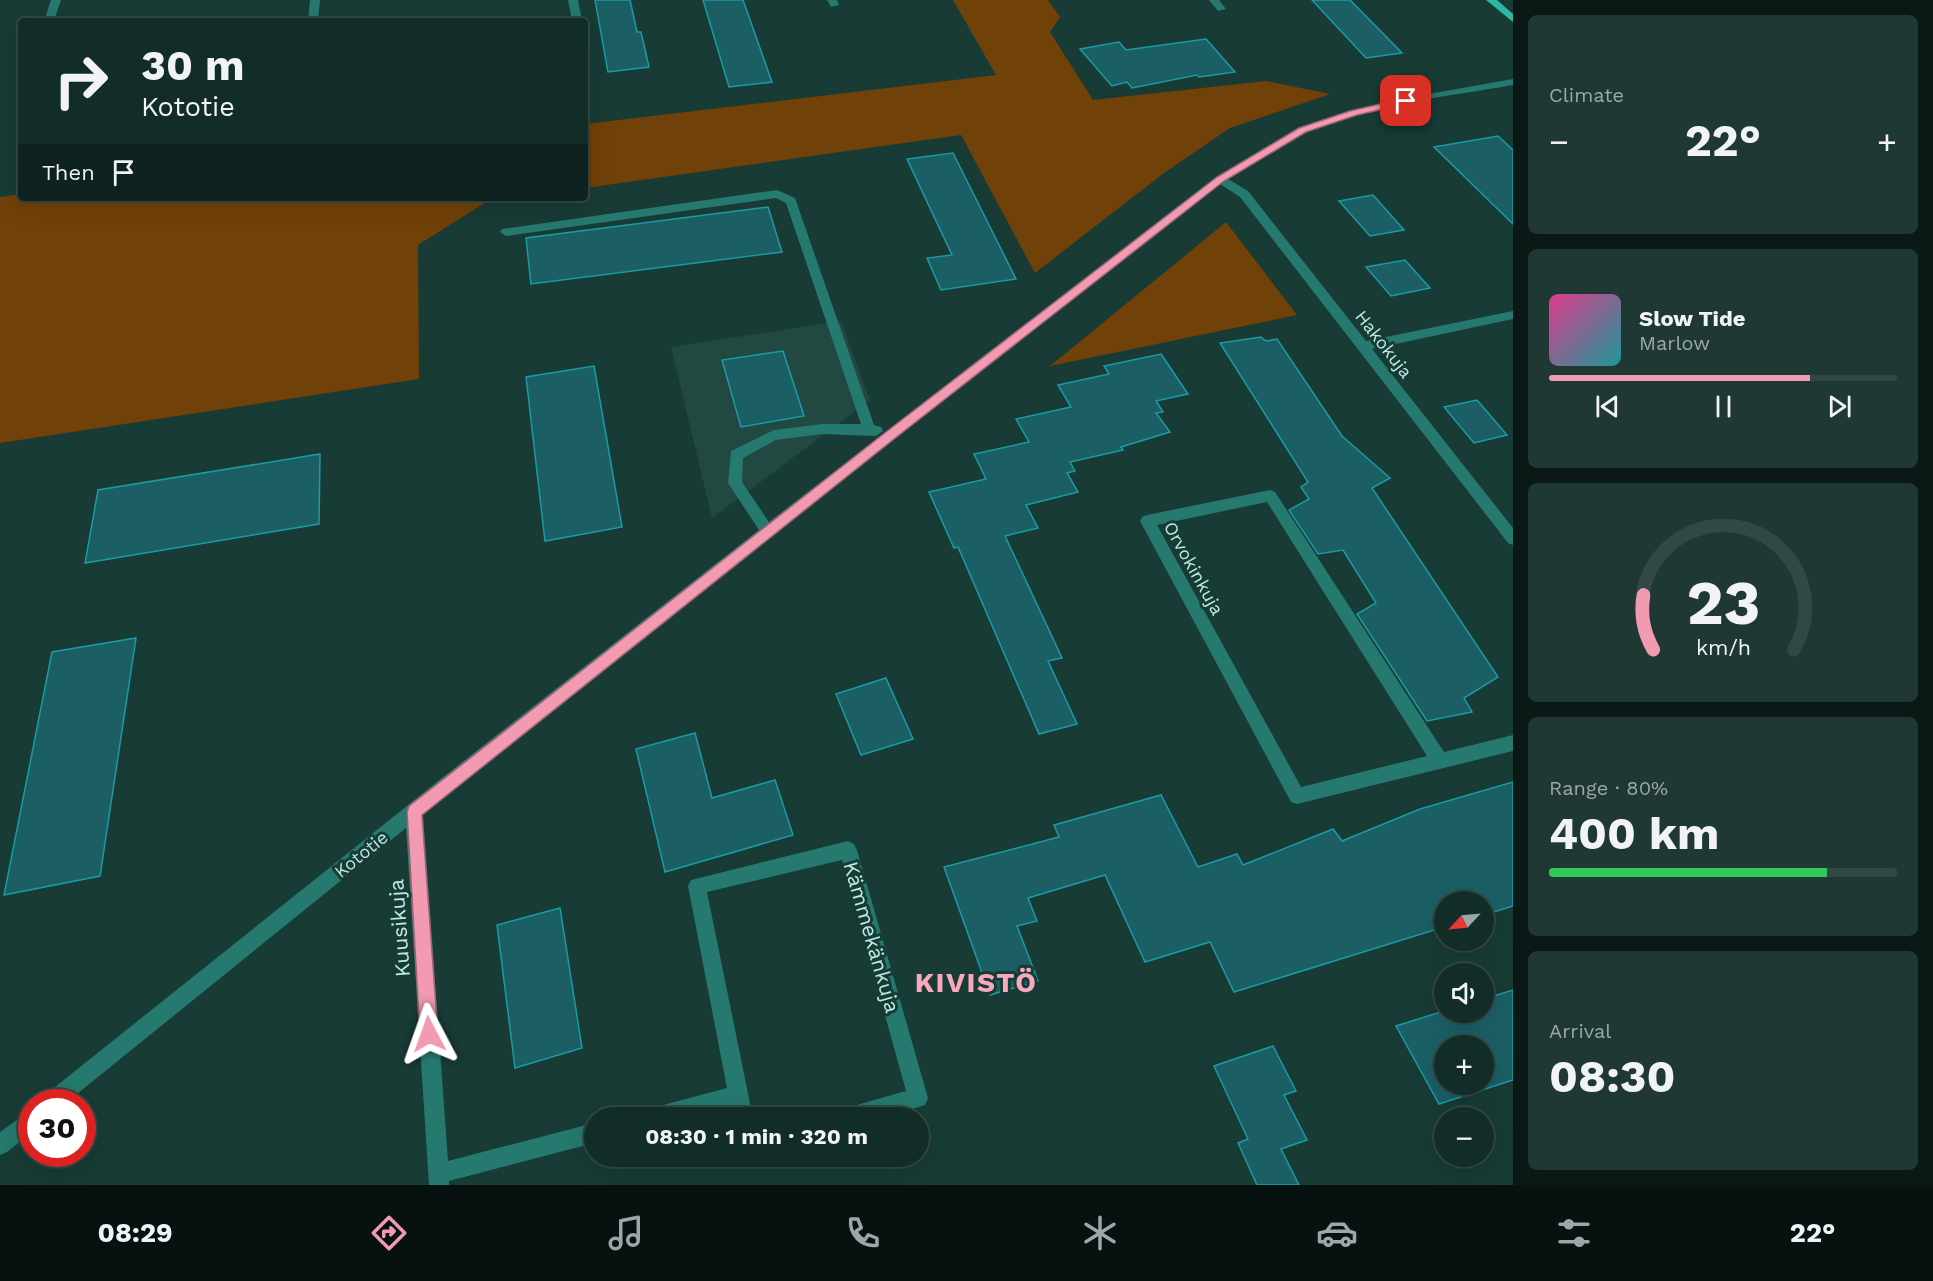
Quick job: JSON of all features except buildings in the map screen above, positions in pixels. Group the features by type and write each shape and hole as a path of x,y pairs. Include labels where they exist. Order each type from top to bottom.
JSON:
{"main road":[{"path":"1491,0 1513,19"}],"street":[{"path":"50,18 56,0"},
{"path":"313,18 315,0"},
{"path":"573,0 576,18"},
{"path":"1214,0 1221,9"},
{"name":"Kototie","path":"68,1089 890,435 1220,179 1303,130 1354,113 1406,101 1513,82"},
{"name":"Hakokuja","path":"1220,179 1244,194 1513,539"},
{"path":"506,232 777,194 791,201 869,429"},
{"path":"1363,346 1513,315"},
{"path":"768,532 735,483 736,455 774,435 822,429 869,429 890,435"},
{"name":"Orvokinkuja","path":"1440,761 1270,496 1146,521 1297,796 1440,761 1513,743"},
{"name":"Kuusikuja","path":"414,812 439,1180"},
{"name":"Kämmekänkuja","path":"741,1107 696,886 848,850 918,1098 886,1107"},
{"path":"693,1107 738,1095"},
{"path":"0,1145 18,1130"},
{"path":"439,1180 584,1136"}],"shaded area":[{"path":"953,0 1048,0 1060,17 1050,32 1093,100 1266,81 1330,94 1230,128 1164,173 1035,273 961,135 588,188 588,124 996,75"},
{"path":"18,194 18,201 493,201 486,202 418,245 419,379 0,443 0,197"},
{"path":"1226,222 1297,315 1050,366"},
{"path":"841,321 870,400 712,518 671,347"}],"district":[{"name":"KIVISTÖ","path":"976,982"}],"route":[{"path":"429,1034 414,812 890,435 1220,179 1303,130 1354,113 1406,101"}]}
